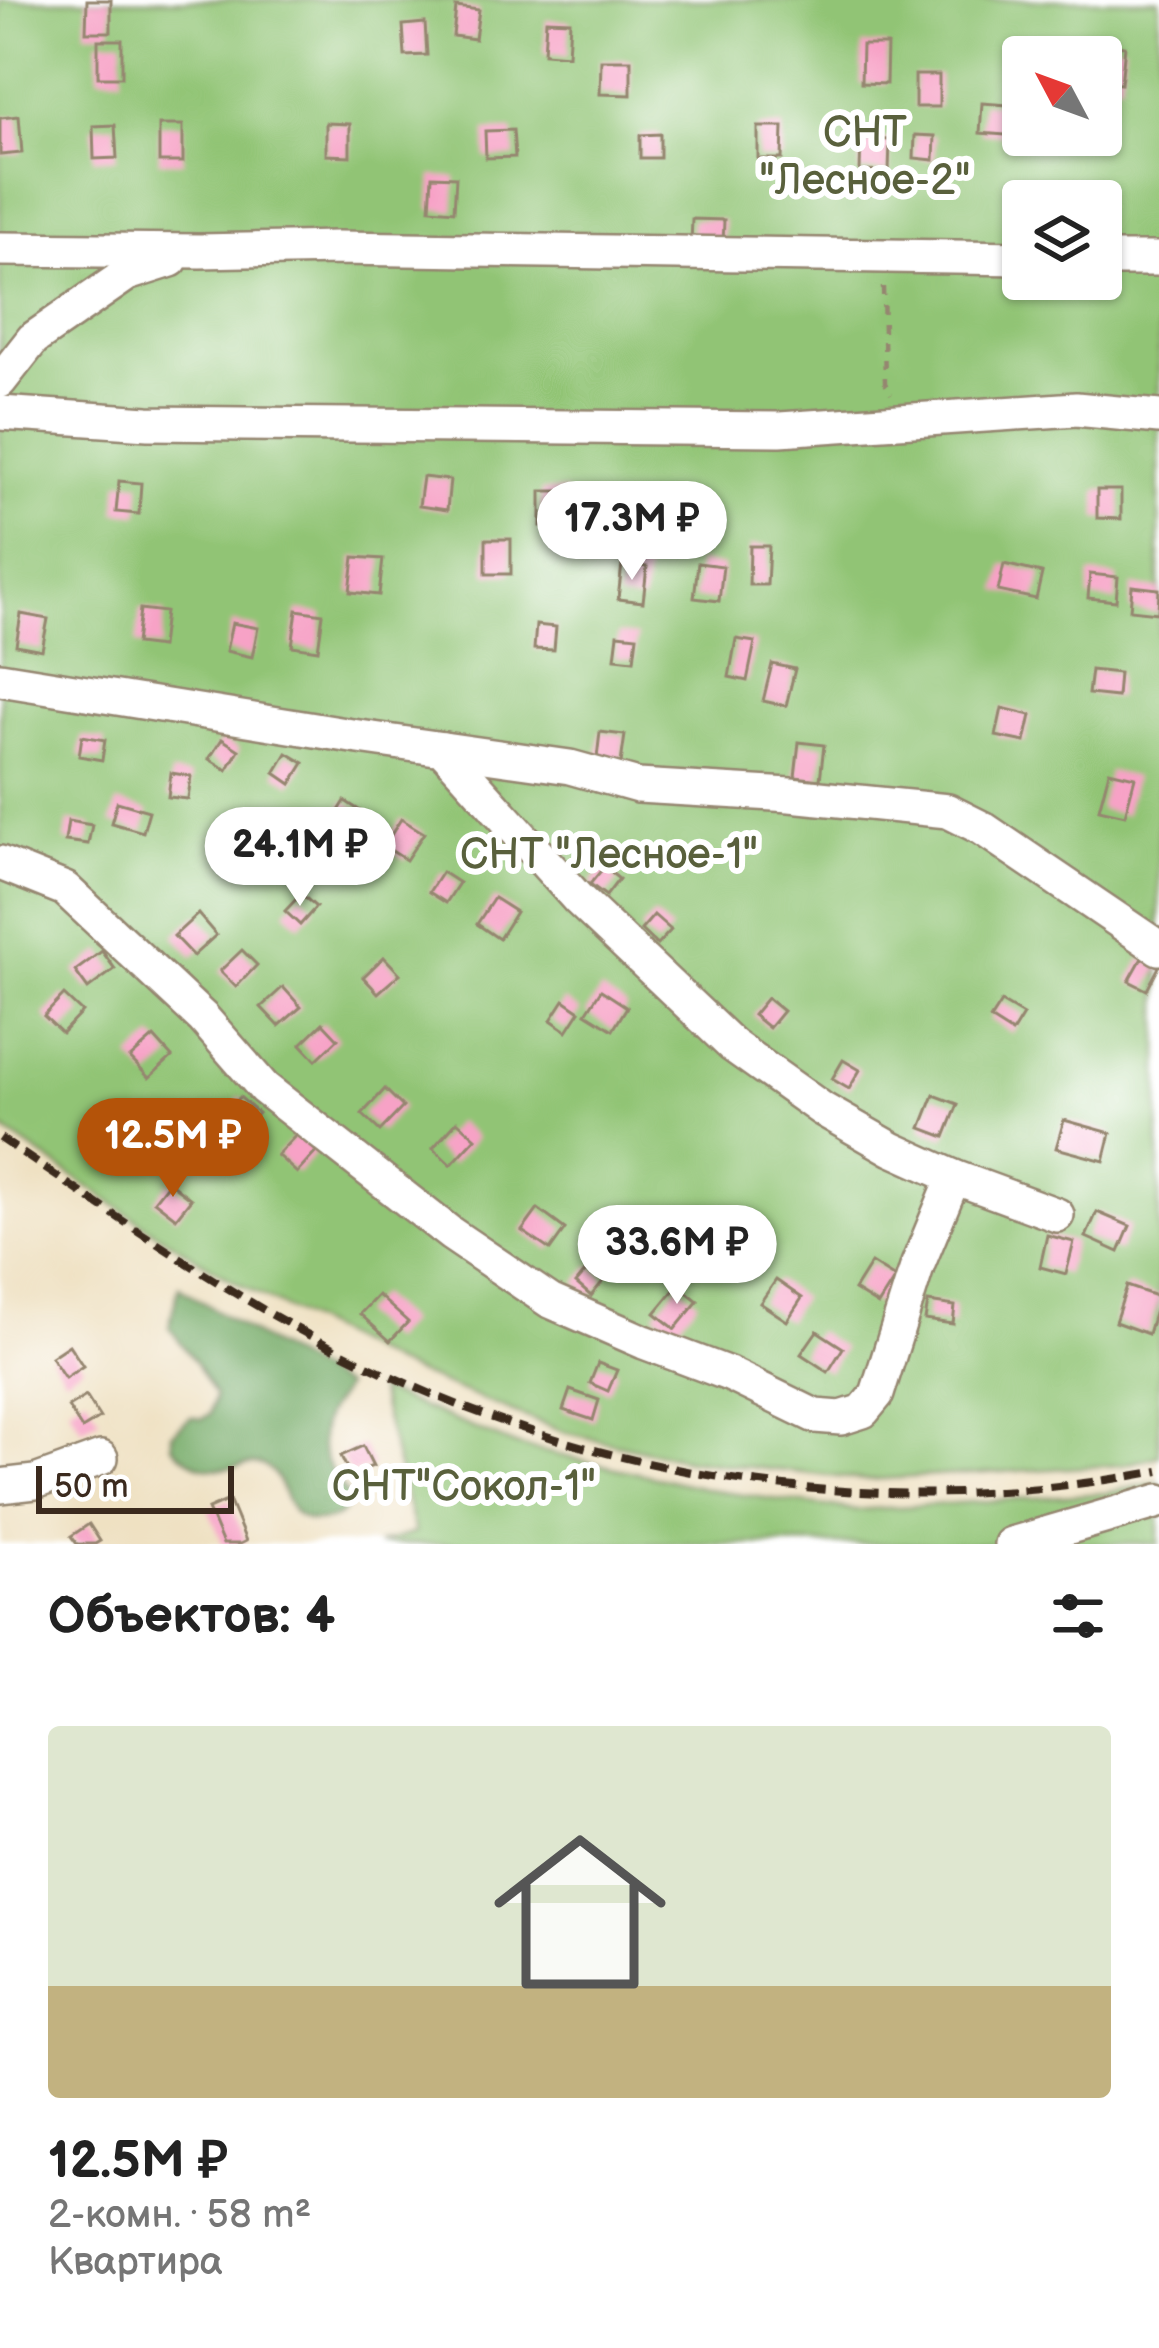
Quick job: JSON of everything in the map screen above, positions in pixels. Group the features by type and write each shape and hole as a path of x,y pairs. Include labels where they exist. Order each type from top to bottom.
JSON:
{"street":[{"path":"0,249 338,248 1002,258"},
{"path":"0,381 33,339 127,274 200,251"},
{"path":"1122,259 1159,259"},
{"path":"0,413 148,423 441,428 780,429 1076,409 1159,417"},
{"path":"0,679 570,767 638,785 948,811 982,828 1159,947"},
{"path":"443,749 578,899 732,1045 822,1109 892,1149 1058,1215"},
{"path":"0,863 65,889 203,1018 264,1088 452,1234 550,1301 729,1374 815,1415 842,1418 862,1411 877,1394 918,1264 953,1177"},
{"path":"0,1486 34,1482 100,1458"},
{"path":"1011,1544 1159,1501"}],"path":[{"path":"886,257 885,382 903,421"}],"green space":[{"name":"СНТ \"Лесное-1\"","path":"0,0 1159,0 1159,1456 1122,1465 865,1480 688,1460 563,1432 393,1364 233,1281 0,1127"},
{"path":"179,1287 344,1387 328,1411 321,1436 330,1469 351,1500 340,1514 323,1521 308,1520 290,1507 269,1469 255,1464 206,1467 172,1445 172,1434 191,1417 202,1419 210,1414 215,1396 169,1327"},
{"name":"СНТ\"Сокол-1\"","path":"378,1390 518,1446 722,1492 855,1510 1107,1493 1159,1482 1159,1544 377,1544 415,1533"}],"building":[{"path":"87,0 111,0 111,32 86,32"},
{"path":"456,7 479,10 475,39 453,36"},
{"path":"546,20 570,21 568,55 544,53"},
{"path":"425,23 427,55 405,56 403,25"},
{"path":"98,40 122,40 122,77 98,77"},
{"path":"862,45 887,45 886,84 861,83"},
{"path":"601,60 631,60 631,95 600,94"},
{"path":"915,75 939,75 939,107 915,107"},
{"path":"982,103 1002,105 1002,135 980,133"},
{"path":"19,116 22,153 0,155 0,118"},
{"path":"326,123 350,124 350,156 326,155"},
{"path":"115,125 117,158 94,159 93,126"},
{"path":"159,125 183,125 183,162 159,162"},
{"path":"758,127 783,127 782,159 758,159"},
{"path":"513,130 515,157 486,158 485,131"},
{"path":"660,134 660,158 640,158 640,135"},
{"path":"915,135 935,136 934,160 914,158"},
{"path":"861,139 890,140 889,172 860,171"},
{"path":"432,176 456,177 454,211 430,209"},
{"path":"692,219 724,220 723,245 691,244"},
{"path":"423,477 450,480 447,510 419,506"},
{"path":"119,481 141,483 139,514 116,512"},
{"path":"1097,490 1121,490 1121,519 1097,518"},
{"path":"541,491 566,491 567,526 541,526"},
{"path":"486,539 511,539 511,574 486,574"},
{"path":"750,546 769,546 767,585 749,585"},
{"path":"354,557 383,559 379,595 350,592"},
{"path":"698,563 723,566 719,601 694,598"},
{"path":"622,564 647,567 643,602 618,599"},
{"path":"1004,564 1042,573 1036,599 998,591"},
{"path":"1090,574 1118,577 1116,601 1088,598"},
{"path":"1132,586 1159,589 1158,613 1130,610"},
{"path":"140,609 165,612 161,647 136,644"},
{"path":"297,610 323,614 318,650 292,646"},
{"path":"21,614 48,619 42,650 16,645"},
{"path":"232,623 258,628 252,657 226,651"},
{"path":"536,625 556,627 554,650 534,649"},
{"path":"618,634 637,636 634,660 615,658"},
{"path":"736,639 755,642 747,681 729,677"},
{"path":"772,664 795,669 786,706 763,701"},
{"path":"1091,670 1119,673 1117,697 1088,694"},
{"path":"1002,708 1031,715 1025,742 996,736"},
{"path":"600,732 625,735 620,770 596,767"},
{"path":"82,736 105,740 102,760 79,756"},
{"path":"222,739 239,750 227,770 209,759"},
{"path":"799,742 824,745 820,780 795,777"},
{"path":"287,753 304,763 291,784 275,773"},
{"path":"1109,771 1135,777 1125,815 1099,809"},
{"path":"171,773 191,776 188,799 168,797"},
{"path":"345,801 362,812 349,832 332,822"},
{"path":"117,802 149,811 143,832 111,823"},
{"path":"401,819 424,833 406,860 384,846"},
{"path":"68,821 92,825 88,844 65,841"},
{"path":"604,867 619,879 606,896 590,884"},
{"path":"442,872 459,883 446,903 429,892"},
{"path":"301,894 316,907 300,925 285,911"},
{"path":"494,898 516,912 499,939 477,924"},
{"path":"198,914 216,935 193,956 174,936"},
{"path":"654,915 671,930 657,945 641,930"},
{"path":"242,950 257,965 236,987 220,971"},
{"path":"102,951 115,969 88,989 75,971"},
{"path":"384,957 400,974 378,993 363,977"},
{"path":"1142,958 1159,967 1147,990 1129,981"},
{"path":"283,987 301,1007 279,1026 261,1007"},
{"path":"601,990 627,1007 613,1030 586,1013"},
{"path":"64,995 82,1012 62,1033 44,1016"},
{"path":"767,998 783,1011 769,1028 753,1015"},
{"path":"564,1000 580,1011 567,1031 551,1020"},
{"path":"1001,1002 1023,1015 1012,1033 990,1019"},
{"path":"323,1023 338,1039 316,1060 301,1044"},
{"path":"154,1037 172,1057 149,1078 130,1058"},
{"path":"843,1060 860,1070 849,1089 832,1079"},
{"path":"385,1089 403,1107 380,1131 362,1114"},
{"path":"934,1095 958,1104 945,1137 921,1128"},
{"path":"240,1097 258,1113 231,1143 213,1126"},
{"path":"144,1111 166,1130 147,1152 125,1133"},
{"path":"1064,1120 1111,1133 1104,1161 1056,1148"},
{"path":"457,1121 476,1138 451,1165 433,1148"},
{"path":"298,1133 317,1151 297,1173 277,1155"},
{"path":"169,1182 191,1199 176,1218 154,1201"},
{"path":"538,1209 565,1229 550,1250 522,1231"},
{"path":"1097,1212 1130,1226 1119,1252 1086,1237"},
{"path":"1047,1235 1074,1242 1066,1274 1040,1267"},
{"path":"871,1263 895,1278 878,1305 854,1290"},
{"path":"590,1266 605,1279 591,1296 576,1283"},
{"path":"776,1280 802,1298 787,1321 760,1303"},
{"path":"678,1285 698,1301 675,1329 655,1313"},
{"path":"1127,1286 1159,1297 1148,1334 1115,1322"},
{"path":"378,1295 408,1322 390,1341 360,1314"},
{"path":"928,1302 955,1306 953,1324 925,1320"},
{"path":"817,1331 843,1348 828,1372 801,1354"},
{"path":"69,1345 83,1366 65,1378 51,1357"},
{"path":"598,1363 617,1370 608,1391 590,1383"},
{"path":"570,1390 599,1400 593,1420 563,1410"},
{"path":"86,1396 100,1418 82,1429 68,1407"},
{"path":"363,1446 373,1466 350,1475 341,1456"},
{"path":"229,1500 246,1541 240,1544 223,1544 208,1509"},
{"path":"89,1524 100,1541 77,1544 71,1536"}],"railway":[{"path":"0,1138 178,1257 315,1339 457,1405 554,1438 652,1464 752,1482 853,1492 955,1493 1057,1486 1159,1471"}],"park label":[{"name":"СНТ \"Лесное-2\"","path":"865,158"}]}
